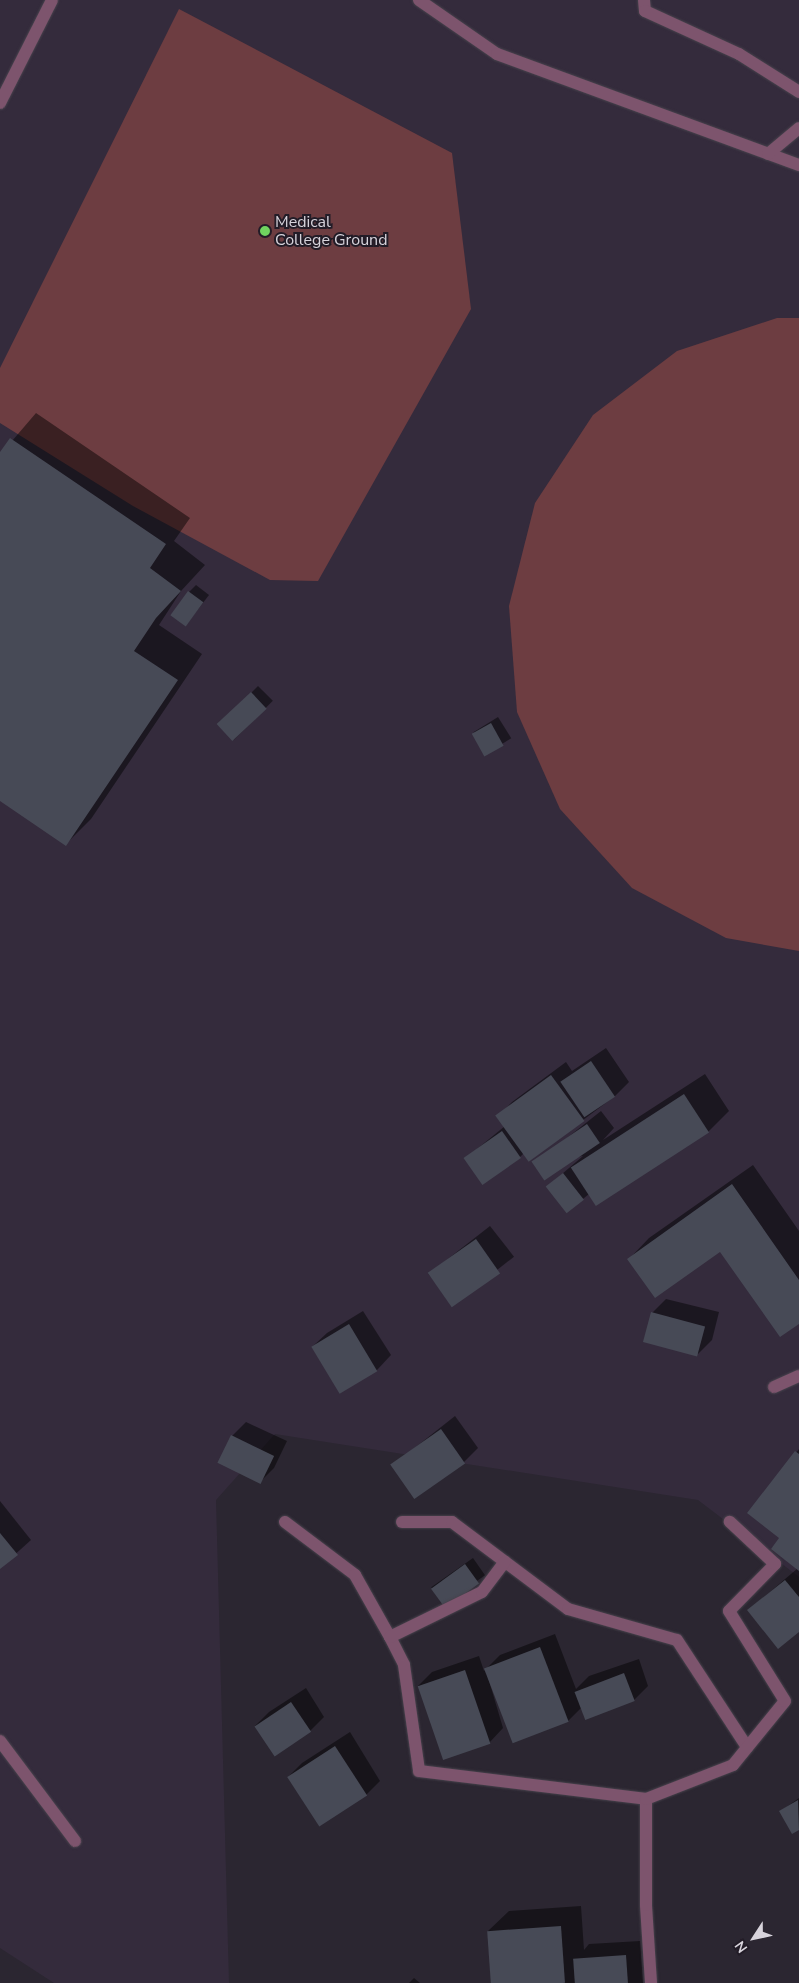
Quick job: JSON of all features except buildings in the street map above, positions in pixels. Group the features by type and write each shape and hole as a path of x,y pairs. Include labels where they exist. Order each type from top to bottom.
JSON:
{"street":[{"path":"0,103 52,0"},
{"path":"419,0 497,54 799,165"},
{"path":"644,0 646,10 739,54 799,92"},
{"path":"768,154 799,128"},
{"path":"774,1387 799,1376"},
{"path":"285,1522 355,1575 390,1638 404,1665 419,1771 646,1799 733,1765 785,1701 729,1611 775,1564 730,1522"},
{"path":"402,1522 452,1522 568,1610 677,1640 747,1747"},
{"path":"390,1638 482,1592 505,1562"},
{"path":"0,1741 75,1841"},
{"path":"646,1799 646,1905 651,1983"}],"shaded area":[{"path":"0,0 799,0 799,1577 698,1500 275,1434 216,1500 229,1983 54,1983 0,1948"},
{"name":"Medical College Ground","path":"179,9 452,153 471,309 318,581 270,580 133,506 0,423 0,368"},
{"path":"777,318 799,318 799,951 726,938 632,888 560,809 517,712 509,606 535,503 593,415 677,351"}],"place":[{"name":"Medical College Ground","path":"265,231"}]}
